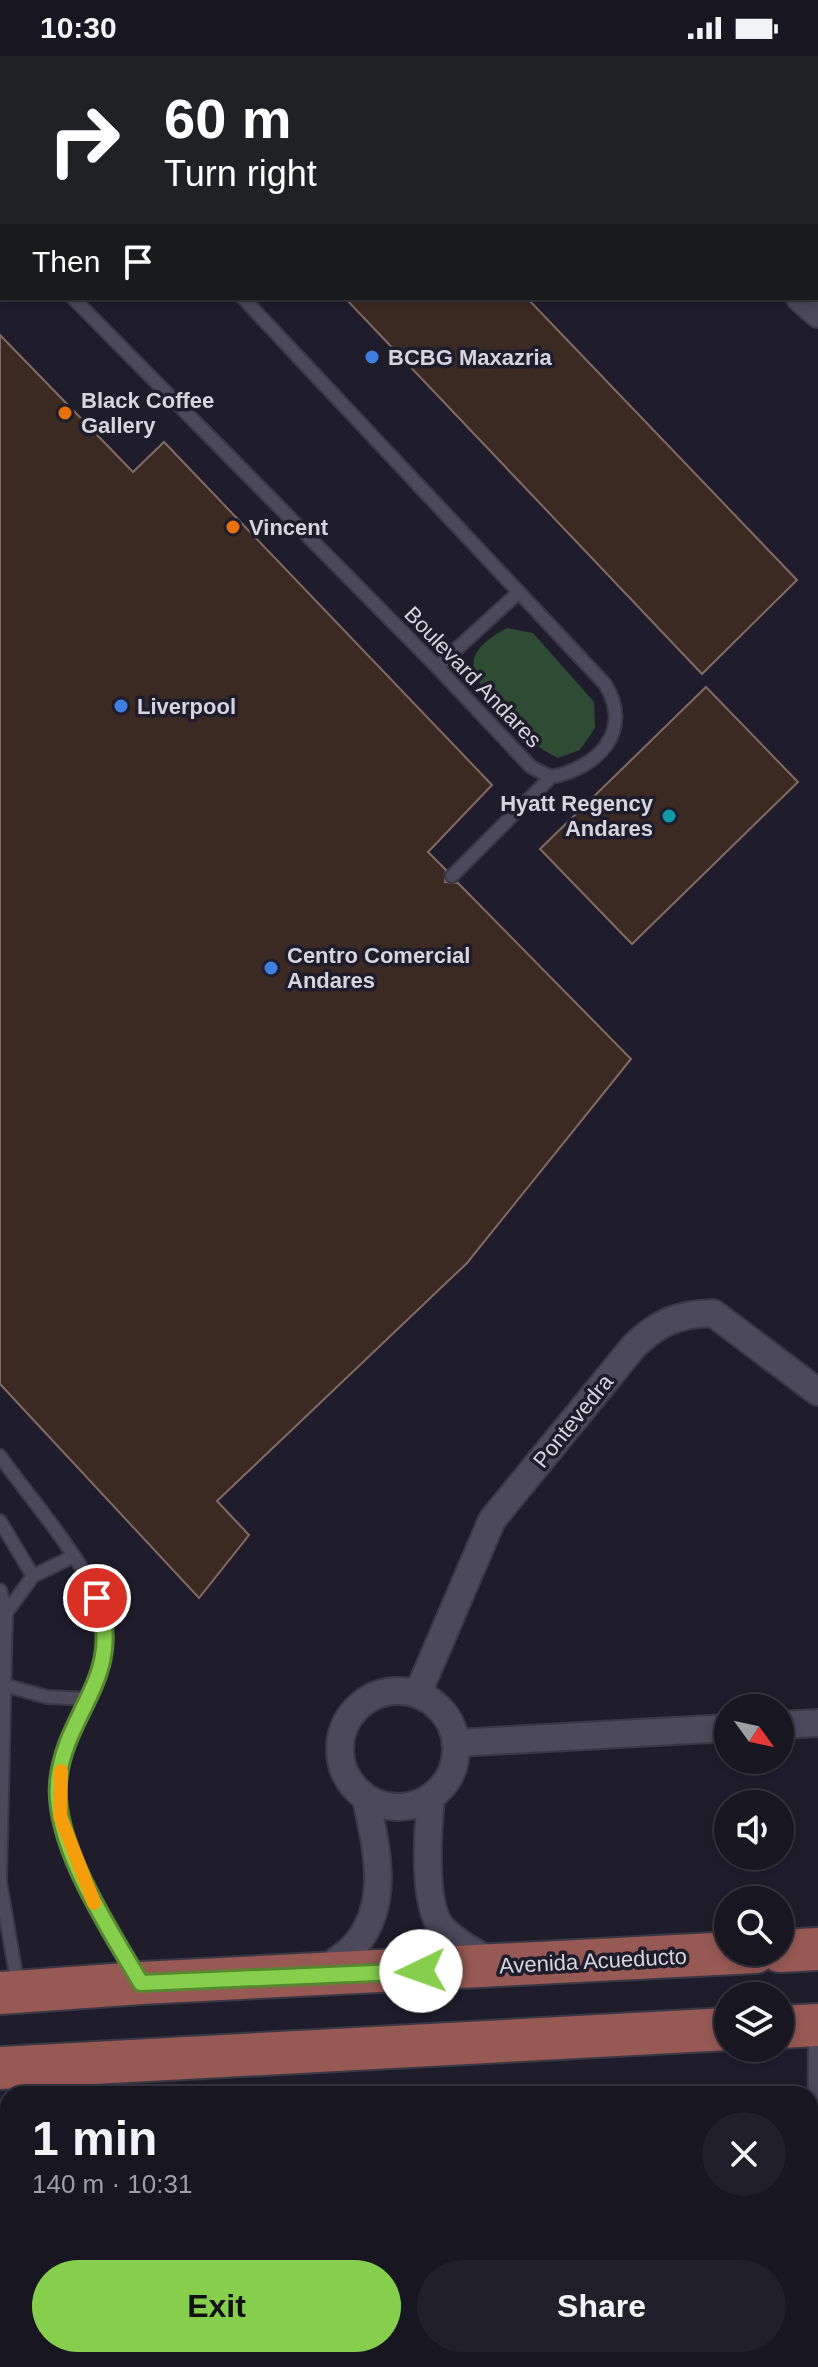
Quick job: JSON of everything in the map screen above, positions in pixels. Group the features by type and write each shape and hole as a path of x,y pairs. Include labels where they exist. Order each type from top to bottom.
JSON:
{"main road":[{"path":"794,1950 818,1949"},
{"name":"Avenida Acueducto","path":"9,1993 141,1983 714,1954"},
{"path":"0,2068 714,2030"}],"street":[{"path":"802,300 818,314"},
{"name":"Pontevedra","path":"418,1693 492,1520 634,1346 655,1326 675,1316 713,1313 818,1392"},
{"path":"398,1690 418,1693 445,1713 456,1743 450,1774 431,1798 398,1807 366,1799 351,1784 341,1764 339,1743 345,1722 358,1705 377,1694 398,1690"},
{"path":"794,1724 818,1723"},
{"path":"456,1743 714,1729"},
{"path":"431,1798 427,1831 431,1901 440,1926 497,1966"},
{"path":"315,1976 355,1946 374,1909 378,1881 376,1848 366,1799"}],"lane":[{"name":"Boulevard Andares","path":"75,300 437,667 531,767 551,777 575,771 595,758 617,724 616,700 605,684 245,300"},
{"path":"437,667 519,592"},
{"path":"452,876 551,777"},
{"path":"0,1456 88,1575 105,1621 103,1666 70,1740 58,1781 60,1816 92,1899 141,1983"},
{"path":"0,1521 33,1576"},
{"path":"6,1613 33,1576 72,1557"},
{"path":"0,1590 6,1613 0,1881 9,1993"},
{"path":"4,1685 47,1697 89,1699"},
{"path":"804,2025 806,2086"}],"green space":[{"path":"507,628 533,633 594,702 595,728 580,750 558,758 542,749 505,714 477,679 474,658 490,638"}],"building":[{"path":"347,300 529,300 797,580 702,674"},
{"name":"Centro Comercial Andares","path":"0,335 133,472 164,442 492,785 428,852 446,870 445,882 458,883 631,1059 467,1263 217,1501 249,1535 199,1598 0,1384"},
{"name":"Hyatt Regency Andares","path":"706,687 798,782 632,944 540,849"}],"slow traffic":[{"path":"61,1771 58,1781 60,1816 94,1903"}],"place":[{"name":"BCBG Maxazria","path":"372,357"},
{"name":"Black Coffee Gallery","path":"65,413"},
{"name":"Vincent","path":"233,527"},
{"name":"Liverpool","path":"121,706"},
{"name":"Hyatt Regency Andares","path":"669,816"},
{"name":"Centro Comercial Andares","path":"271,968"}],"route":[{"path":"97,1598 105,1621 103,1666 70,1740 58,1781 60,1816 92,1899 141,1983 421,1971"}]}
